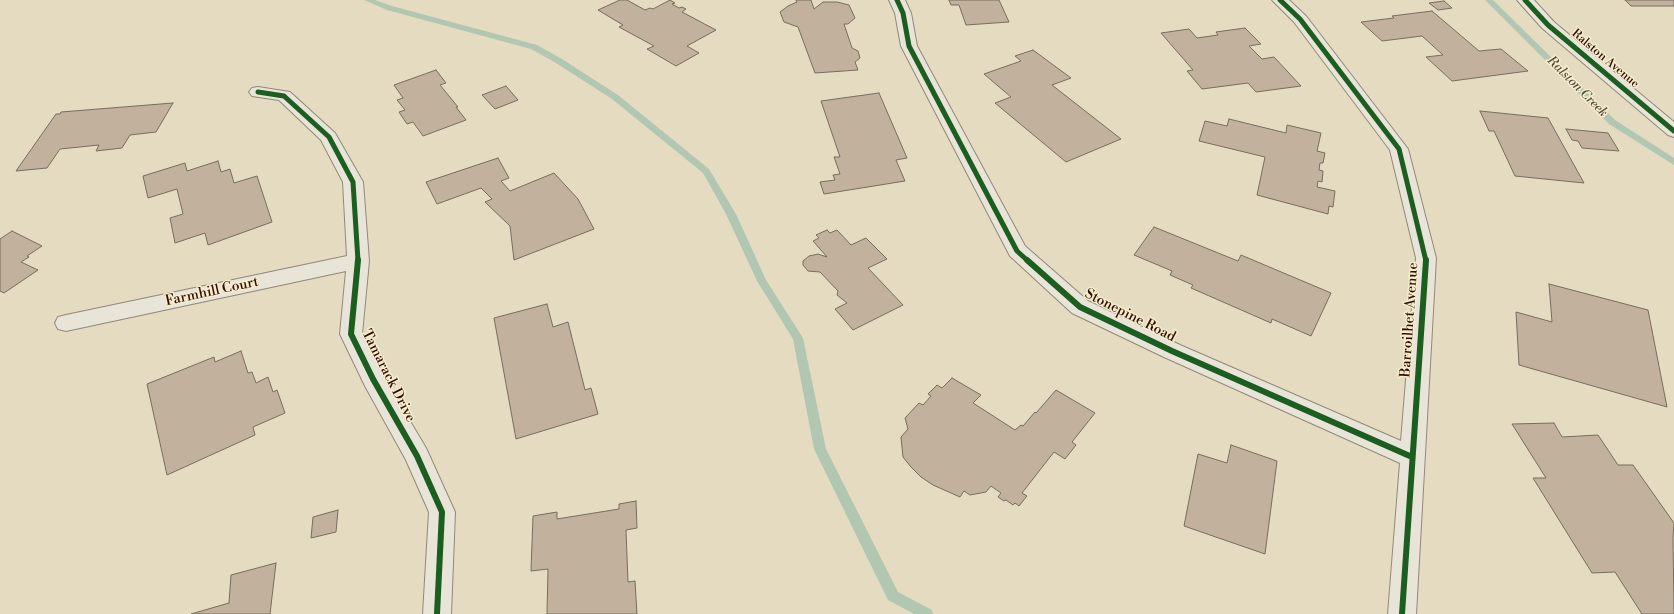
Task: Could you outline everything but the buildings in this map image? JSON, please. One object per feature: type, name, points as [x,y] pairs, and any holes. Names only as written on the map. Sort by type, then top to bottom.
[{"type":"street","name":"Stonepine Road","points":[[896,0],[903,13],[909,46],[1017,250],[1080,307],[1172,352],[1412,457]]},
{"type":"street","name":"Barroilhet Avenue","points":[[1280,0],[1300,18],[1399,149],[1426,258],[1402,614]]},
{"type":"street","name":"Ralston Avenue","points":[[1525,0],[1548,26],[1674,131]]},
{"type":"street","name":"Tamarack Drive","points":[[258,92],[284,96],[329,137],[353,182],[358,261],[351,334],[373,379],[417,456],[442,512],[437,614]]},
{"type":"street","name":"Farmhill Court","points":[[66,323],[358,261]]},
{"type":"waterway","points":[[368,0],[390,8],[534,47],[559,61],[615,97],[706,171],[731,214],[762,281],[798,338],[820,449],[893,596],[927,614]]},
{"type":"waterway","name":"Ralston Creek","points":[[1489,0],[1612,122],[1674,162]]},
{"type":"cycle path","points":[[897,0],[903,13],[909,46],[1017,251],[1080,307],[1172,351],[1412,457]]},
{"type":"cycle path","points":[[1280,0],[1300,19],[1399,149],[1426,258],[1402,614]]},
{"type":"cycle path","points":[[1525,0],[1548,25],[1674,131]]},
{"type":"cycle path","points":[[258,92],[284,96],[329,137],[353,182],[358,261],[351,334],[373,379],[417,456],[442,512],[437,614]]}]
